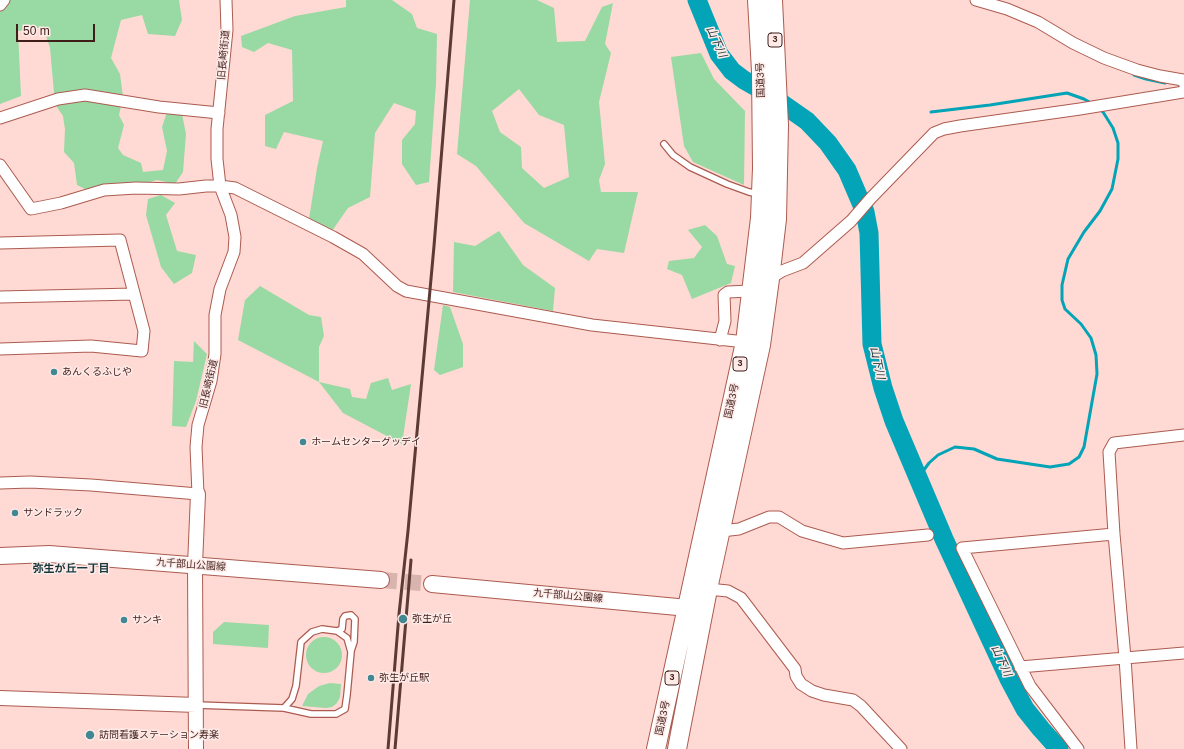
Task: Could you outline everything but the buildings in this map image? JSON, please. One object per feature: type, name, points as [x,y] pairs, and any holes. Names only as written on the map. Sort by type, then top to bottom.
[{"type":"highway","name":"国道3号","points":[[678,749],[696,608],[745,342],[760,218],[762,117],[757,0]]},
{"type":"highway","name":"国道3号","points":[[656,749],[696,608],[708,589],[761,345],[777,219],[779,125],[773,0]]},
{"type":"main road","name":"九千部山公園線","points":[[0,556],[49,554],[381,580]]},
{"type":"main road","name":"九千部山公園線","points":[[432,584],[696,608]]},
{"type":"street","points":[[0,5],[4,0]]},
{"type":"street","name":"旧長崎街道","points":[[196,749],[195,565],[198,494],[196,447],[198,425],[211,382],[216,354],[215,316],[220,289],[234,252],[235,237],[231,215],[220,186],[217,159],[217,129],[227,30],[226,0]]},
{"type":"street","points":[[976,0],[1007,9],[1038,22],[1072,43],[1104,58],[1145,72],[1184,80]]},
{"type":"street","points":[[720,340],[725,321],[724,295],[728,292],[750,291],[782,271],[803,263],[855,216],[934,133],[944,129],[960,126],[1080,109],[1184,92]]},
{"type":"street","points":[[0,118],[58,99],[85,95],[159,107],[219,113]]},
{"type":"street","points":[[0,165],[4,178],[31,209],[61,203],[104,190],[136,188],[180,189],[206,186],[235,188],[333,237],[363,254],[397,286],[406,291],[592,325],[745,342]]},
{"type":"street","points":[[0,243],[120,240],[144,331],[142,351],[91,346],[0,349]]},
{"type":"street","points":[[0,297],[134,294]]},
{"type":"street","points":[[1131,749],[1109,452],[1114,443],[1184,435]]},
{"type":"street","points":[[0,483],[30,482],[91,485],[198,494]]},
{"type":"street","points":[[721,532],[739,529],[768,517],[779,516],[802,530],[843,543],[928,535]]},
{"type":"street","points":[[1078,749],[1030,686],[962,548],[1114,534]]},
{"type":"street","points":[[708,589],[728,591],[742,598],[795,669],[796,676],[801,684],[812,691],[824,695],[834,698],[847,698],[853,700],[861,706],[902,749]]},
{"type":"street","points":[[1020,667],[1184,653]]},
{"type":"street","points":[[0,698],[196,705]]},
{"type":"lane","points":[[664,144],[673,155],[690,167],[727,184],[749,192],[761,194]]},
{"type":"lane","points":[[196,705],[284,708],[311,714],[336,714],[345,709],[351,652],[354,642],[355,619],[351,615],[345,616],[343,619],[342,629],[337,631]]},
{"type":"lane","points":[[284,708],[292,699],[296,686],[301,642],[312,632],[322,629],[337,631],[347,638],[351,652]]},
{"type":"green space","points":[[0,0],[179,0],[182,20],[175,36],[148,34],[142,15],[121,20],[111,58],[120,74],[123,97],[119,115],[124,125],[118,148],[123,155],[141,163],[143,172],[163,170],[167,151],[162,127],[167,112],[182,114],[186,134],[183,172],[175,184],[157,180],[140,185],[87,190],[77,185],[74,163],[64,152],[65,129],[63,116],[55,104],[50,48],[43,27],[18,31],[21,96],[0,104]]},
{"type":"green space","points":[[346,0],[392,0],[412,14],[417,28],[437,34],[436,83],[429,182],[416,185],[402,164],[402,140],[415,124],[416,111],[394,103],[375,133],[370,197],[348,208],[332,231],[309,219],[323,141],[284,132],[276,149],[265,146],[265,115],[293,101],[292,50],[268,43],[254,52],[242,47],[241,36],[295,16],[346,7]]},
{"type":"green space","points":[[470,0],[537,0],[554,8],[557,42],[585,41],[602,7],[613,3],[605,44],[611,53],[599,102],[605,164],[599,180],[601,192],[638,192],[624,253],[597,249],[589,261],[524,223],[476,166],[457,154]],"holes":[[[519,89],[539,115],[564,125],[569,177],[544,188],[522,168],[521,147],[500,132],[492,111]]]},
{"type":"green space","points":[[701,53],[714,79],[745,111],[744,185],[693,162],[684,146],[671,57]]},
{"type":"green space","points":[[161,195],[175,203],[166,215],[177,251],[196,255],[192,273],[174,284],[161,267],[146,215],[148,199]]},
{"type":"green space","points":[[705,225],[717,236],[727,264],[735,266],[731,283],[692,299],[682,275],[667,269],[669,261],[694,258],[702,247],[688,230]]},
{"type":"green space","points":[[499,231],[523,265],[555,288],[553,311],[453,292],[454,242],[475,246]]},
{"type":"green space","points":[[260,286],[309,315],[321,317],[324,336],[319,347],[319,382],[238,340],[245,300]]},
{"type":"green space","points":[[443,305],[450,307],[463,344],[463,367],[440,375],[434,370]]},
{"type":"green space","points":[[194,341],[207,354],[196,401],[186,427],[172,426],[174,361],[193,362]]},
{"type":"green space","points":[[388,378],[392,390],[411,384],[402,444],[343,413],[319,382],[350,389],[352,397],[366,399],[371,383]]},
{"type":"green space","points":[[224,622],[269,625],[268,648],[213,644],[213,632]]},
{"type":"green space","points":[[328,637],[337,642],[341,648],[341,662],[337,668],[328,673],[320,673],[311,668],[307,662],[306,651],[311,642],[317,638]]},
{"type":"green space","points":[[330,683],[341,684],[340,697],[337,703],[332,707],[326,708],[302,706],[308,694],[319,686]]},
{"type":"waterway","name":"山下川","points":[[697,0],[719,54],[732,71],[807,121],[828,143],[847,170],[865,212],[869,233],[872,344],[883,388],[894,421],[944,539],[1009,679],[1025,709],[1059,749]]},
{"type":"waterway","points":[[1134,75],[1165,83]]},
{"type":"waterway","points":[[931,112],[990,105],[1067,93],[1091,103]]},
{"type":"waterway","points":[[918,478],[929,463],[938,455],[955,447],[974,449],[997,459],[1050,467],[1069,464],[1079,457],[1084,447],[1097,374],[1096,355],[1091,338],[1081,324],[1065,309],[1062,300],[1062,285],[1068,259],[1084,232],[1100,211],[1112,189],[1118,159],[1118,143],[1113,128],[1103,112],[1099,109]]},
{"type":"tunnel","points":[[381,580],[432,584]]},
{"type":"railway","points":[[388,749],[399,614],[434,246],[454,0]]},
{"type":"railway","points":[[395,749],[411,560]]},
{"type":"place","name":"あんくるふじや","points":[[54,372]]},
{"type":"place","name":"ホームセンターグッデイ","points":[[303,442]]},
{"type":"place","name":"サンドラック","points":[[15,513]]},
{"type":"place","name":"弥生が丘","points":[[403,619]]},
{"type":"place","name":"サンキ","points":[[124,620]]},
{"type":"place","name":"弥生が丘駅","points":[[371,678]]},
{"type":"place","name":"訪問看護ステーション寿楽","points":[[90,735]]},
{"type":"district","name":"弥生が丘一丁目","points":[[71,569]]}]
